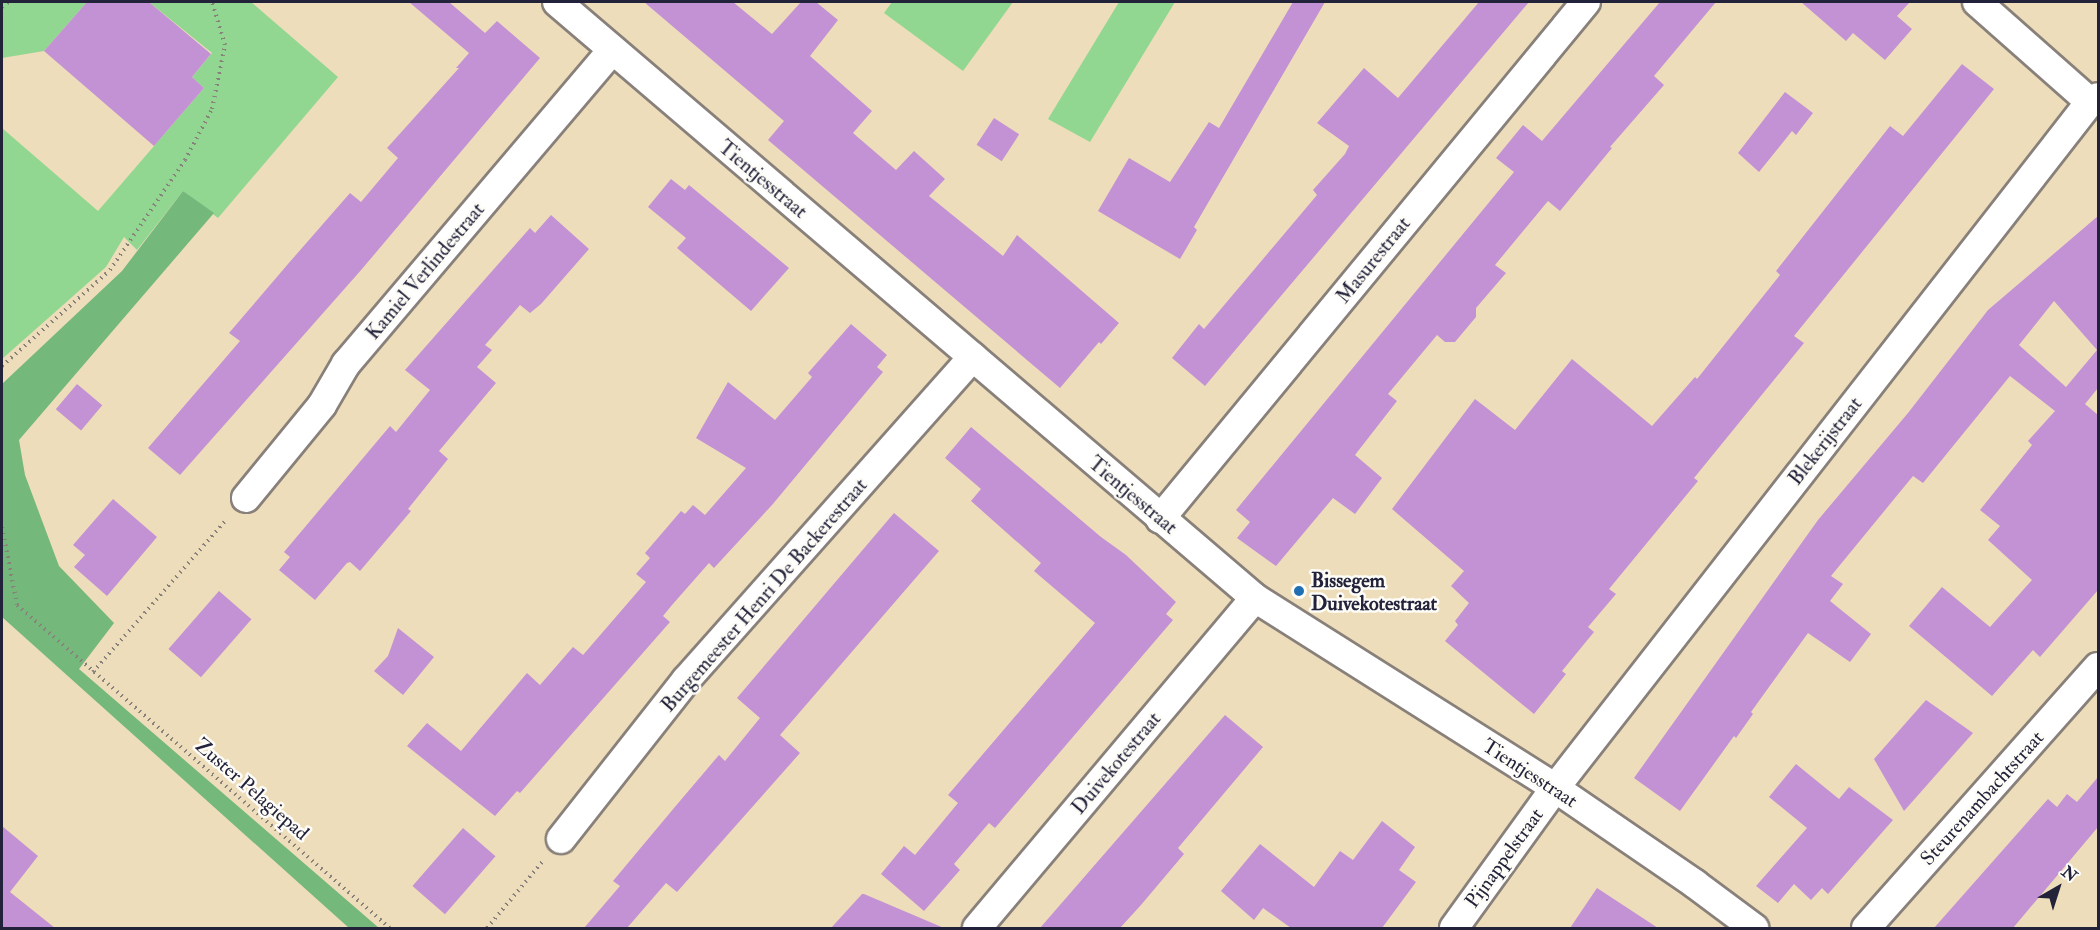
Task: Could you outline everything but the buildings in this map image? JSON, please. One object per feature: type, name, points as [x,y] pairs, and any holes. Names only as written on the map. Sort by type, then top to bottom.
[{"type":"street","name":"Tientjesstraat","points":[[557,2],[1255,598],[1555,788],[1695,884],[1754,928]]},
{"type":"street","name":"Masurestraat","points":[[1160,519],[1586,2]]},
{"type":"street","points":[[1977,2],[2094,99]]},
{"type":"street","name":"Kamiel Verlindestraat","points":[[246,498],[322,405],[346,364],[612,50]]},
{"type":"street","name":"Blekerijstraat","points":[[1555,788],[2094,99]]},
{"type":"street","name":"Burgemeester Henri De Backerestraat","points":[[561,839],[686,680],[973,357]]},
{"type":"street","name":"Duivekotestraat","points":[[977,928],[1255,598]]},
{"type":"street","name":"Steurenambachtstraat","points":[[1866,928],[2098,667]]},
{"type":"street","name":"Pijnappelstraat","points":[[1454,928],[1555,788]]},
{"type":"path","points":[[2,7],[9,2]]},
{"type":"path","points":[[2,366],[110,270],[185,160],[212,109],[225,45],[212,2]]},
{"type":"path","points":[[93,672],[246,498]]},
{"type":"path","name":"Zuster Pelagiepad","points":[[2,527],[17,605],[390,928]]},
{"type":"path","points":[[487,928],[561,839]]},
{"type":"green space","points":[[2,2],[87,2],[44,51],[2,58]]},
{"type":"green space","points":[[149,2],[251,2],[338,77],[218,218],[183,191],[137,250],[124,237],[106,267],[2,359],[2,128],[98,211],[204,88],[192,77],[212,53]]},
{"type":"green space","points":[[892,2],[1013,2],[963,71],[884,13]]},
{"type":"green space","points":[[1119,2],[1175,2],[1090,142],[1048,119]]},
{"type":"green space","points":[[183,191],[214,213],[19,440],[25,475],[59,566],[114,623],[79,669],[379,928],[349,928],[2,617],[2,384],[122,271]]},
{"type":"place","name":"Bissegem Duivekotestraat","points":[[1299,591]]}]
